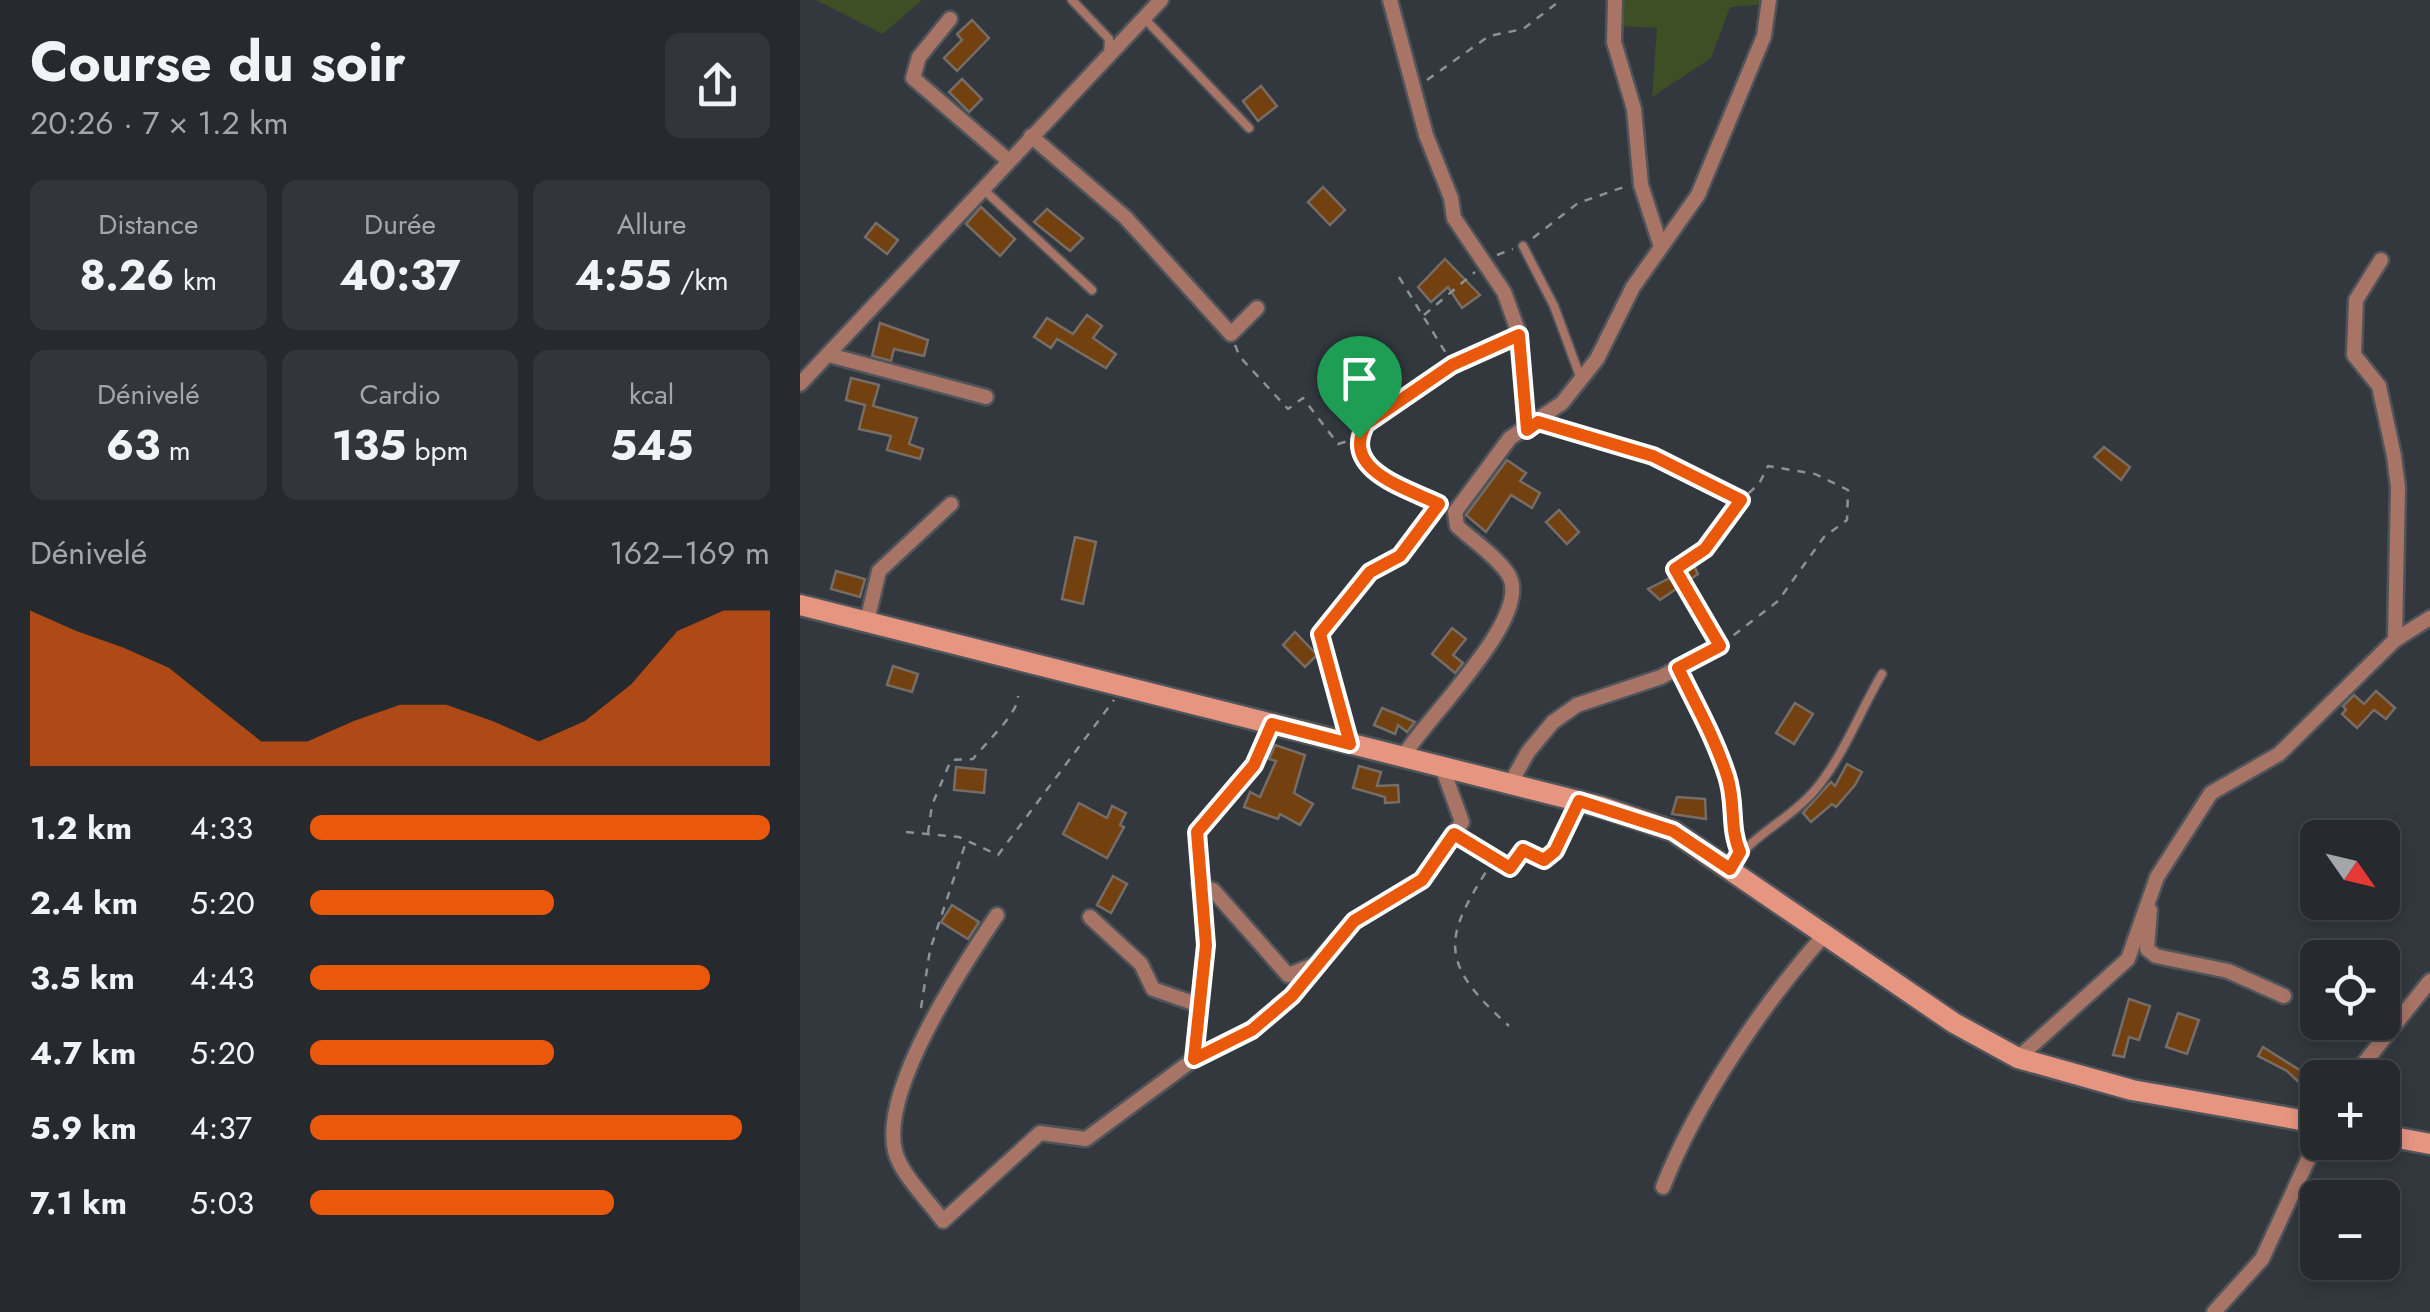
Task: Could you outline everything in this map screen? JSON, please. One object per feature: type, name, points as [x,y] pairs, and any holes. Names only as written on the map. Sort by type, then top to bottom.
[{"type":"main road","points":[[800,604],[1579,801],[1673,831],[1735,860],[1826,933],[1954,1023],[2018,1058],[2132,1090],[2300,1120]]},
{"type":"main road","points":[[2400,1138],[2430,1144]]},
{"type":"street","points":[[800,384],[1161,0]]},
{"type":"street","points":[[1390,0],[1413,90],[1454,218],[1504,292],[1519,335],[1532,426]]},
{"type":"street","points":[[1615,0],[1614,42],[1634,109],[1641,185],[1661,247]]},
{"type":"street","points":[[1403,757],[1455,695],[1497,634],[1512,588],[1510,575],[1456,526],[1456,512],[1510,438],[1562,403],[1581,379],[1661,247],[1698,196],[1764,36],[1769,0]]},
{"type":"street","points":[[950,19],[919,57],[913,78],[1009,161]]},
{"type":"street","points":[[1031,136],[1125,217],[1231,334],[1257,308]]},
{"type":"street","points":[[2381,260],[2356,300],[2354,355],[2379,386],[2396,472],[2395,640]]},
{"type":"street","points":[[829,355],[986,396]]},
{"type":"street","points":[[867,622],[879,571],[951,504]]},
{"type":"street","points":[[2018,1058],[2128,960],[2157,877],[2211,792],[2280,754],[2395,640],[2430,618]]},
{"type":"street","points":[[1510,784],[1528,752],[1553,722],[1577,705],[1678,668],[1705,653]]},
{"type":"street","points":[[997,915],[932,1013],[892,1126],[896,1156],[943,1221],[1040,1134],[1086,1139],[1194,1059],[1206,945],[1197,832],[1254,765],[1272,724]]},
{"type":"street","points":[[1199,884],[1213,890],[1288,974],[1316,964],[1354,921],[1422,880],[1462,822],[1442,766]]},
{"type":"street","points":[[2149,899],[2147,949],[2156,956],[2228,971],[2284,996]]},
{"type":"street","points":[[1090,917],[1141,964],[1153,989],[1199,1006]]},
{"type":"street","points":[[1663,1187],[1690,1126],[1780,990],[1826,933]]},
{"type":"street","points":[[2366,1060],[2430,981]]},
{"type":"street","points":[[2214,1312],[2262,1259],[2308,1160]]},
{"type":"lane","points":[[1072,0],[1109,38],[1108,56]]},
{"type":"lane","points":[[1143,17],[1249,128]]},
{"type":"lane","points":[[983,189],[1092,290]]},
{"type":"lane","points":[[1523,246],[1554,306],[1581,379]]},
{"type":"lane","points":[[1735,860],[1816,789],[1882,674]]},
{"type":"path","points":[[1413,90],[1490,36],[1523,29],[1561,0]]},
{"type":"path","points":[[1399,277],[1452,365]]},
{"type":"path","points":[[1231,334],[1240,357],[1288,410],[1302,398],[1338,444],[1359,438]]},
{"type":"path","points":[[1456,512],[1372,472],[1359,454],[1359,438],[1366,424],[1452,365],[1519,335]]},
{"type":"path","points":[[1532,426],[1653,456],[1741,500]]},
{"type":"path","points":[[1705,653],[1720,646],[1778,601],[1824,537],[1847,520],[1848,490],[1795,470],[1768,466],[1759,484],[1741,500],[1705,549],[1675,569],[1720,646]]},
{"type":"path","points":[[1350,744],[1320,634],[1370,572],[1400,556],[1439,504]]},
{"type":"path","points":[[1678,668],[1728,778],[1735,810],[1735,860]]},
{"type":"path","points":[[906,832],[966,840],[998,855],[1072,761],[1122,686]]},
{"type":"path","points":[[928,834],[932,805],[951,760],[973,759],[1001,723],[1008,720],[1018,704],[1018,696]]},
{"type":"path","points":[[1454,834],[1510,868],[1523,850],[1544,860],[1555,851],[1579,801]]},
{"type":"path","points":[[919,1020],[930,950],[966,840]]},
{"type":"path","points":[[1495,858],[1461,910],[1452,945],[1472,994],[1508,1026]]},
{"type":"path","points":[[1194,1059],[1252,1030],[1292,996],[1316,964]]},
{"type":"green space","points":[[816,0],[922,0],[883,34]]},
{"type":"green space","points":[[1621,0],[1769,0],[1769,4],[1730,7],[1711,58],[1652,97],[1657,28],[1619,26]]},
{"type":"building","points":[[972,20],[989,38],[957,71],[944,58],[962,40],[957,34]]},
{"type":"building","points":[[962,79],[982,99],[969,112],[949,92]]},
{"type":"building","points":[[1261,86],[1277,106],[1258,121],[1243,101]]},
{"type":"building","points":[[1323,187],[1345,210],[1330,225],[1308,202]]},
{"type":"building","points":[[981,207],[1015,239],[1000,256],[966,224]]},
{"type":"building","points":[[1047,209],[1083,238],[1070,251],[1034,222]]},
{"type":"building","points":[[876,223],[898,240],[887,254],[865,237]]},
{"type":"building","points":[[1445,259],[1480,295],[1462,308],[1448,287],[1431,302],[1418,287]]},
{"type":"building","points":[[1087,315],[1102,326],[1093,338],[1116,354],[1106,368],[1057,339],[1051,348],[1034,337],[1047,318],[1073,334]]},
{"type":"building","points":[[880,323],[928,340],[924,356],[894,349],[891,361],[872,356]]},
{"type":"building","points":[[851,378],[879,385],[873,406],[917,418],[909,444],[923,449],[920,459],[887,450],[891,436],[859,429],[865,405],[846,400]]},
{"type":"building","points":[[2104,447],[2130,467],[2121,480],[2094,457]]},
{"type":"building","points":[[1507,460],[1526,473],[1520,481],[1540,493],[1532,508],[1511,495],[1486,532],[1466,515]]},
{"type":"building","points":[[1559,510],[1579,532],[1567,544],[1546,522]]},
{"type":"building","points":[[1075,537],[1096,542],[1083,604],[1062,599]]},
{"type":"building","points":[[1694,566],[1698,574],[1660,600],[1648,589]]},
{"type":"building","points":[[836,571],[865,579],[860,597],[831,589]]},
{"type":"building","points":[[1452,628],[1466,639],[1453,655],[1463,663],[1455,673],[1432,654]]},
{"type":"building","points":[[1295,632],[1317,655],[1305,667],[1283,645]]},
{"type":"building","points":[[893,666],[918,674],[912,692],[887,685]]},
{"type":"building","points":[[2376,691],[2395,708],[2386,719],[2374,710],[2357,728],[2342,714],[2346,710],[2343,706],[2354,695],[2364,704]]},
{"type":"building","points":[[1795,703],[1813,714],[1794,744],[1776,733]]},
{"type":"building","points":[[1382,708],[1415,722],[1407,732],[1398,725],[1395,734],[1374,725]]},
{"type":"building","points":[[1275,745],[1305,755],[1294,793],[1313,804],[1300,825],[1280,814],[1278,819],[1244,807],[1250,792],[1260,797],[1276,761],[1269,759]]},
{"type":"building","points":[[1847,764],[1862,772],[1855,785],[1836,807],[1832,804],[1811,822],[1803,813],[1831,782],[1835,786]]},
{"type":"building","points":[[1359,766],[1381,772],[1377,786],[1398,785],[1399,802],[1385,803],[1385,797],[1353,788]]},
{"type":"building","points":[[956,767],[986,770],[984,793],[954,790]]},
{"type":"building","points":[[1677,797],[1705,799],[1706,819],[1672,814]]},
{"type":"building","points":[[1079,803],[1107,818],[1112,806],[1126,813],[1120,825],[1124,827],[1107,858],[1063,834]]},
{"type":"building","points":[[1113,876],[1127,884],[1111,913],[1097,905]]},
{"type":"building","points":[[952,905],[979,922],[968,939],[941,922]]},
{"type":"building","points":[[2129,999],[2150,1006],[2139,1040],[2129,1037],[2124,1057],[2113,1055]]},
{"type":"building","points":[[2178,1013],[2199,1020],[2187,1054],[2166,1047]]},
{"type":"building","points":[[2263,1047],[2300,1070],[2300,1083],[2287,1071],[2258,1056]]},
{"type":"route","points":[[1519,335],[1526,382],[1527,430],[1538,422],[1653,456],[1741,500],[1705,549],[1675,569],[1720,646],[1678,668],[1728,778],[1735,810],[1732,836],[1740,852],[1730,869],[1673,831],[1579,801],[1555,851],[1544,860],[1523,850],[1510,868],[1454,834],[1422,880],[1354,921],[1292,996],[1252,1030],[1194,1059],[1206,945],[1197,832],[1254,765],[1272,724],[1350,744],[1320,634],[1370,572],[1400,556],[1439,504],[1372,472],[1359,454],[1359,438],[1366,424],[1452,365],[1519,335]]}]
